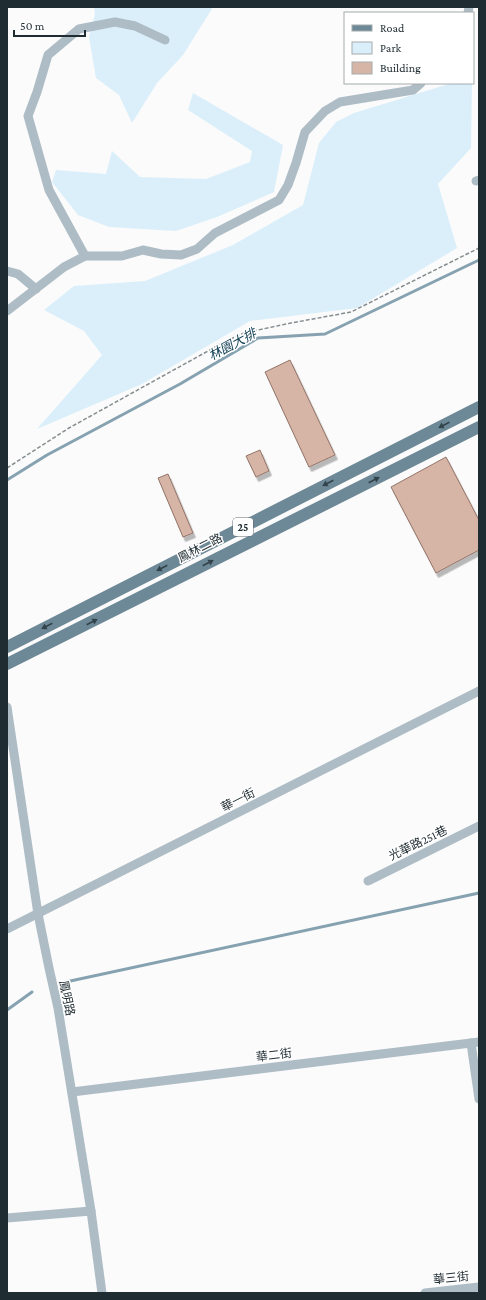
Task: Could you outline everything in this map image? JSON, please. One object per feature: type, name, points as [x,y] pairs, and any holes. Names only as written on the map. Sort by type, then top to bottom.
[{"type":"main road","name":"鳳林二路","points":[[7,646],[479,407]]},
{"type":"main road","name":"鳳林二路","points":[[7,664],[479,427]]},
{"type":"street","points":[[85,256],[49,190],[28,116],[48,55],[79,29],[116,22],[135,26],[165,40]]},
{"type":"street","points":[[7,311],[64,267],[85,256],[122,256],[143,250],[160,254],[181,255],[198,249],[215,233],[279,200],[288,185],[305,132],[325,111],[340,102],[413,90],[420,84]]},
{"type":"street","points":[[7,271],[18,274],[36,288]]},
{"type":"street","name":"華一街","points":[[7,929],[479,691]]},
{"type":"street","name":"鳳明路","points":[[7,707],[38,914],[48,968],[58,1008],[72,1092],[91,1211],[102,1293]]},
{"type":"street","name":"光華路251巷","points":[[368,881],[479,826]]},
{"type":"street","points":[[475,1043],[479,1099]]},
{"type":"street","name":"華二街","points":[[72,1092],[475,1043]]},
{"type":"street","points":[[7,1218],[91,1211]]},
{"type":"street","name":"華三街","points":[[425,1293],[479,1287]]},
{"type":"path","points":[[7,468],[69,428],[226,341],[244,334],[291,323],[351,312],[479,248]]},
{"type":"green space","points":[[94,7],[213,7],[183,55],[157,83],[132,123],[119,95],[96,78],[89,37],[95,14]]},
{"type":"green space","points":[[449,84],[472,84],[471,148],[438,184],[457,248],[357,308],[250,321],[142,384],[37,429],[102,355],[84,331],[44,310],[74,286],[145,281],[233,245],[303,205],[319,143],[336,122],[354,113]]},
{"type":"green space","points":[[193,93],[283,145],[274,192],[217,217],[176,231],[109,227],[78,215],[52,182],[56,170],[106,174],[112,151],[140,177],[206,179],[250,162],[252,151],[188,110]]},
{"type":"building","points":[[290,360],[335,455],[309,467],[265,372]]},
{"type":"building","points":[[260,450],[269,471],[256,477],[246,456]]},
{"type":"building","points":[[446,457],[479,520],[479,550],[436,573],[391,487]]},
{"type":"building","points":[[168,474],[193,533],[183,537],[158,478]]},
{"type":"waterway","name":"林園大排","points":[[7,480],[47,455],[180,384],[258,338],[325,334],[479,260]]},
{"type":"waterway","points":[[61,983],[479,893]]},
{"type":"waterway","points":[[7,1010],[32,992]]}]
